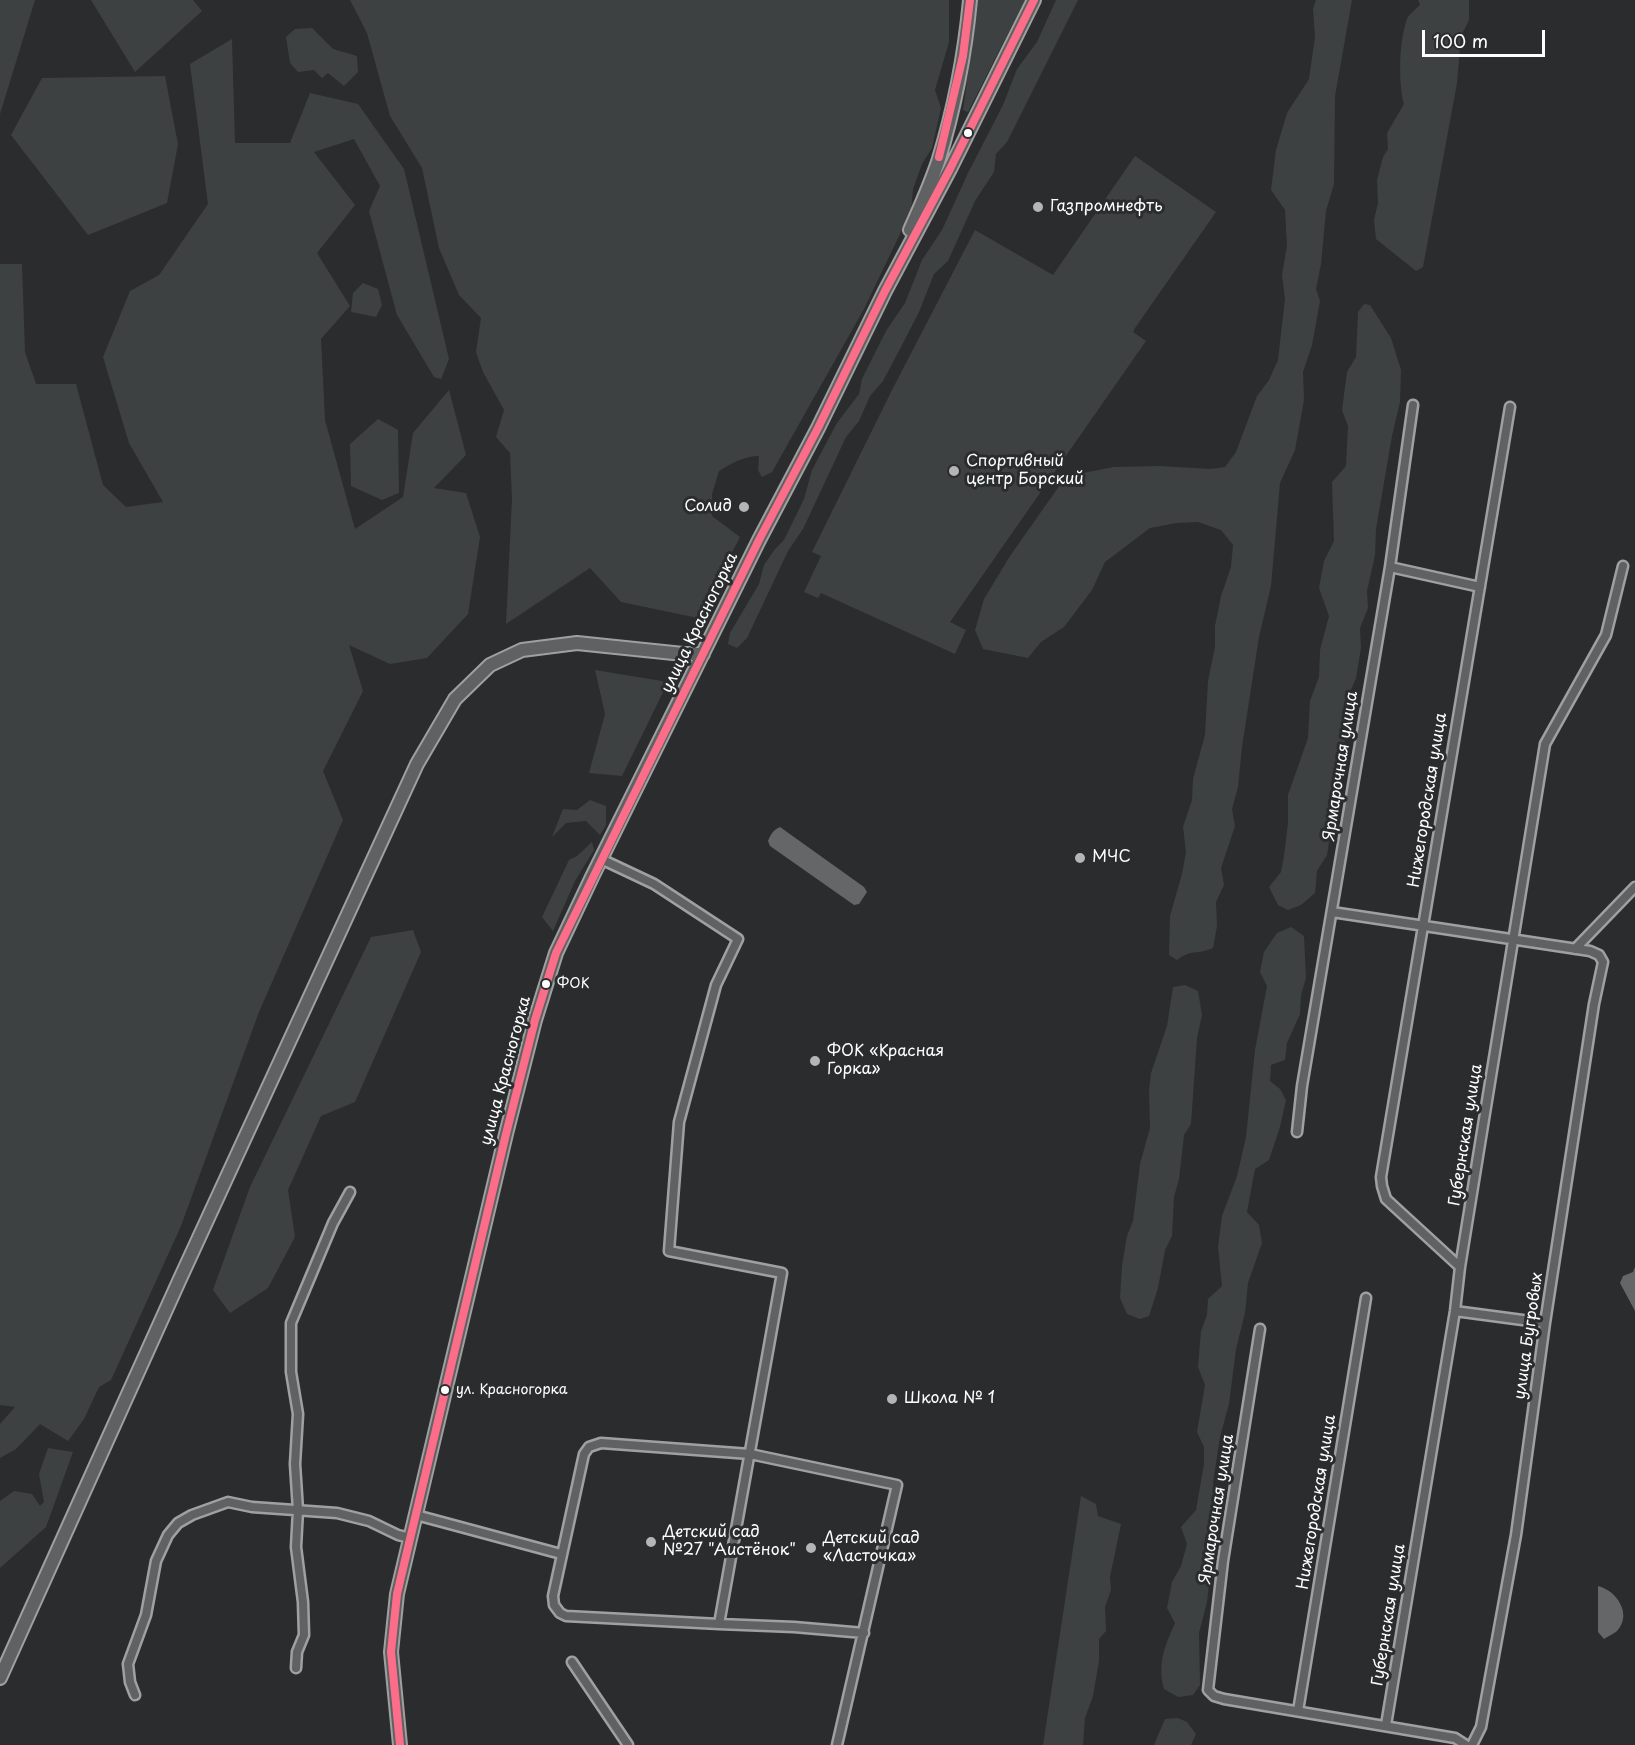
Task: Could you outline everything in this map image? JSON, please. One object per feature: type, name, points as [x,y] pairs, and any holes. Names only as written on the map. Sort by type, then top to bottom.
[{"type":"main road","points":[[885,291],[937,163],[963,56],[970,0]]},
{"type":"main road","points":[[885,291],[945,178],[1034,0]]},
{"type":"main road","name":"улица Красногорка","points":[[399,1745],[391,1652],[397,1594],[506,1134],[556,953],[885,291]]},
{"type":"main road","points":[[0,1678],[174,1292],[417,764],[455,699],[490,664],[522,650],[577,643],[703,654]]},
{"type":"street","name":"Ярмарочная улица","points":[[1297,1132],[1302,1086],[1390,567],[1413,405]]},
{"type":"street","name":"Нижегородская улица","points":[[1460,1267],[1386,1199],[1381,1177],[1510,406]]},
{"type":"street","name":"Губернская улица","points":[[1386,1725],[1455,1311],[1460,1267],[1545,744],[1606,635],[1623,566]]},
{"type":"street","points":[[1390,567],[1479,587]]},
{"type":"street","points":[[601,859],[662,888],[738,939],[716,985],[679,1122],[669,1251],[782,1273],[719,1624]]},
{"type":"street","points":[[1575,949],[1635,888]]},
{"type":"street","name":"улица Бугровых","points":[[1332,912],[1590,951],[1599,955],[1603,962],[1594,1004],[1545,1323],[1516,1535],[1481,1727],[1472,1745]]},
{"type":"street","points":[[296,1668],[297,1652],[304,1635],[303,1602],[296,1547],[298,1414],[291,1372],[291,1323],[333,1222],[350,1192]]},
{"type":"street","name":"Нижегородская улица","points":[[1298,1711],[1366,1298]]},
{"type":"street","points":[[1455,1311],[1545,1323]]},
{"type":"street","name":"Ярмарочная улица","points":[[1260,1329],[1223,1561],[1207,1684],[1210,1694],[1224,1699],[1298,1711]]},
{"type":"street","points":[[837,1745],[864,1633],[897,1485],[750,1454],[595,1443],[584,1454],[553,1596],[554,1605],[560,1613],[566,1616],[794,1627],[864,1633]]},
{"type":"street","points":[[135,1695],[130,1682],[128,1664],[146,1615],[156,1561],[168,1535],[178,1523],[192,1515],[228,1502],[252,1507],[352,1516],[410,1538]]},
{"type":"street","points":[[416,1515],[561,1554]]},
{"type":"street","points":[[572,1662],[628,1745]]},
{"type":"street","points":[[1298,1711],[1455,1738],[1466,1745]]},
{"type":"shaded area","points":[[0,0],[35,0],[0,114]]},
{"type":"shaded area","points":[[91,0],[193,0],[202,11],[135,72]]},
{"type":"shaded area","points":[[350,0],[949,0],[949,42],[935,90],[941,108],[932,148],[922,164],[913,189],[911,211],[864,309],[772,472],[762,477],[758,470],[759,456],[743,459],[719,471],[712,494],[712,516],[740,537],[698,618],[621,602],[590,568],[506,624],[512,499],[510,453],[496,437],[504,410],[483,372],[476,352],[481,318],[459,295],[439,248],[422,168],[390,116],[367,33]]},
{"type":"shaded area","points":[[978,0],[1025,0],[968,112],[963,110]]},
{"type":"shaded area","points":[[1056,0],[1078,0],[1007,142],[996,154],[994,172],[975,201],[948,261],[934,274],[919,312],[883,381],[870,396],[859,421],[846,437],[803,529],[788,551],[747,638],[737,648],[728,644],[730,633],[759,584],[764,565],[784,540],[804,499],[812,470],[837,423],[859,394],[862,379],[886,331],[905,303],[922,260],[942,230],[1003,105],[1017,69],[1037,42]]},
{"type":"shaded area","points":[[1316,0],[1352,0],[1335,96],[1334,184],[1326,211],[1316,289],[1320,301],[1312,345],[1303,372],[1304,400],[1295,450],[1280,483],[1271,586],[1259,637],[1238,787],[1232,809],[1235,826],[1221,868],[1224,885],[1216,902],[1217,926],[1213,948],[1186,954],[1177,960],[1169,955],[1170,916],[1186,852],[1183,827],[1192,800],[1193,779],[1205,735],[1208,681],[1215,647],[1215,626],[1221,596],[1231,567],[1233,545],[1221,530],[1198,522],[1150,528],[1105,562],[1092,590],[1064,627],[1041,642],[1028,658],[983,649],[975,630],[984,599],[1010,556],[1062,482],[1083,473],[1114,467],[1159,466],[1211,469],[1225,467],[1236,452],[1257,396],[1269,380],[1278,360],[1285,299],[1282,275],[1287,246],[1285,210],[1271,190],[1276,150],[1287,113],[1309,79],[1315,37],[1313,9]]},
{"type":"shaded area","points":[[1418,0],[1469,0],[1469,20],[1461,36],[1457,83],[1423,267],[1416,271],[1376,239],[1374,220],[1378,203],[1377,180],[1383,157],[1388,149],[1387,133],[1404,104],[1400,62],[1404,28],[1408,17],[1420,5]]},
{"type":"shaded area","points":[[312,28],[333,49],[357,56],[358,72],[344,86],[328,73],[322,78],[314,70],[298,72],[290,63],[286,37],[295,29]]},
{"type":"shaded area","points":[[232,39],[235,143],[290,143],[310,93],[358,104],[404,169],[449,359],[441,379],[434,377],[397,315],[369,211],[380,186],[354,139],[314,152],[355,205],[317,253],[350,306],[321,339],[325,420],[355,529],[403,497],[413,433],[449,390],[466,455],[434,488],[466,493],[480,537],[468,614],[427,658],[390,664],[349,645],[363,691],[323,771],[343,820],[259,1012],[181,1226],[111,1380],[99,1387],[84,1419],[68,1441],[40,1424],[16,1449],[0,1458],[0,1424],[15,1407],[0,1405],[0,264],[22,264],[25,352],[36,384],[76,384],[103,485],[126,507],[163,502],[129,443],[103,357],[130,291],[159,275],[208,204],[190,64]]},
{"type":"shaded area","points":[[165,76],[178,144],[167,203],[88,235],[11,135],[42,78]]},
{"type":"shaded area","name":"Спортивный центр Борский","points":[[1135,156],[1216,212],[1135,328],[1133,332],[1146,341],[950,622],[966,630],[955,654],[821,593],[818,598],[804,592],[821,556],[812,552],[975,230],[1053,275]]},
{"type":"shaded area","points":[[363,283],[378,289],[382,305],[376,317],[351,312],[353,293]]},
{"type":"shaded area","points":[[1364,304],[1370,305],[1391,338],[1401,370],[1400,402],[1376,529],[1375,555],[1367,591],[1368,608],[1360,628],[1361,648],[1356,678],[1348,697],[1345,741],[1336,757],[1335,804],[1327,855],[1317,871],[1315,893],[1301,905],[1288,910],[1278,905],[1269,887],[1281,872],[1288,823],[1288,795],[1308,738],[1310,701],[1319,677],[1320,650],[1329,616],[1319,588],[1324,561],[1334,541],[1332,482],[1346,466],[1348,426],[1342,410],[1347,372],[1356,357],[1358,312]]},
{"type":"shaded area","points":[[378,419],[398,430],[399,493],[382,500],[351,486],[350,444]]},
{"type":"shaded area","points":[[595,670],[668,682],[622,776],[589,773],[605,714]]},
{"type":"shaded area","points":[[590,800],[606,806],[606,825],[600,835],[586,821],[566,823],[552,837],[563,809],[577,810]]},
{"type":"shaded area","points":[[780,827],[864,887],[867,892],[859,904],[854,905],[770,846],[768,841],[770,836]]},
{"type":"shaded area","points":[[592,842],[594,850],[575,881],[553,931],[542,917],[569,860]]},
{"type":"shaded area","points":[[1291,927],[1304,936],[1306,978],[1301,995],[1300,1014],[1287,1043],[1285,1060],[1271,1065],[1270,1081],[1280,1089],[1286,1100],[1269,1160],[1255,1169],[1247,1212],[1259,1225],[1262,1243],[1248,1283],[1245,1313],[1236,1349],[1229,1404],[1220,1437],[1213,1483],[1215,1514],[1209,1547],[1211,1566],[1207,1602],[1199,1633],[1200,1685],[1193,1695],[1178,1697],[1164,1689],[1161,1671],[1165,1647],[1175,1623],[1167,1608],[1172,1582],[1181,1566],[1187,1544],[1181,1527],[1196,1510],[1204,1464],[1204,1447],[1197,1432],[1205,1385],[1198,1367],[1201,1331],[1207,1315],[1208,1299],[1222,1286],[1218,1247],[1222,1216],[1237,1176],[1246,1137],[1255,1050],[1267,986],[1260,972],[1264,952],[1277,933]]},
{"type":"shaded area","points":[[413,930],[421,952],[355,1102],[321,1116],[288,1190],[295,1237],[268,1288],[230,1313],[213,1290],[250,1187],[371,937]]},
{"type":"shaded area","points":[[1185,985],[1198,991],[1202,1015],[1197,1038],[1191,1124],[1184,1135],[1179,1179],[1174,1197],[1172,1236],[1165,1250],[1158,1288],[1149,1316],[1140,1319],[1127,1314],[1120,1298],[1122,1266],[1127,1236],[1133,1221],[1140,1164],[1150,1128],[1151,1073],[1167,1026],[1173,987]]},
{"type":"shaded area","points":[[1635,1267],[1635,1311],[1620,1283],[1623,1276],[1633,1272]]},
{"type":"shaded area","points":[[48,1448],[73,1452],[46,1527],[0,1568],[0,1501],[14,1491],[32,1494],[40,1506],[44,1502],[39,1474]]},
{"type":"shaded area","points":[[1081,1496],[1096,1504],[1098,1516],[1121,1524],[1110,1577],[1111,1590],[1105,1607],[1106,1631],[1099,1639],[1099,1661],[1093,1696],[1085,1718],[1083,1745],[1043,1745]]},
{"type":"shaded area","points":[[1598,1586],[1611,1592],[1623,1610],[1622,1624],[1616,1632],[1604,1639],[1598,1632]]},
{"type":"shaded area","points":[[1178,1718],[1187,1722],[1196,1734],[1191,1745],[1154,1745],[1165,1719]]},
{"type":"transit line","points":[[939,157],[963,56],[970,0]]},
{"type":"transit line","points":[[400,1745],[391,1652],[397,1594],[506,1134],[535,1020],[556,953],[759,540],[818,428],[885,291],[950,169],[1034,0]]},
{"type":"place","name":"Газпромнефть","points":[[1038,207]]},
{"type":"place","name":"Спортивный центр Борский","points":[[954,471]]},
{"type":"place","name":"Солид","points":[[744,507]]},
{"type":"place","name":"МЧС","points":[[1080,858]]},
{"type":"place","name":"ФОК","points":[[546,984]]},
{"type":"place","name":"ФОК «Красная Горка»","points":[[815,1061]]},
{"type":"place","name":"ул. Красногорка","points":[[445,1390]]},
{"type":"place","name":"Школа № 1","points":[[892,1399]]},
{"type":"place","name":"Детский сад №27 \"Аистёнок\"","points":[[651,1542]]},
{"type":"place","name":"Детский сад «Ласточка»","points":[[811,1548]]}]
